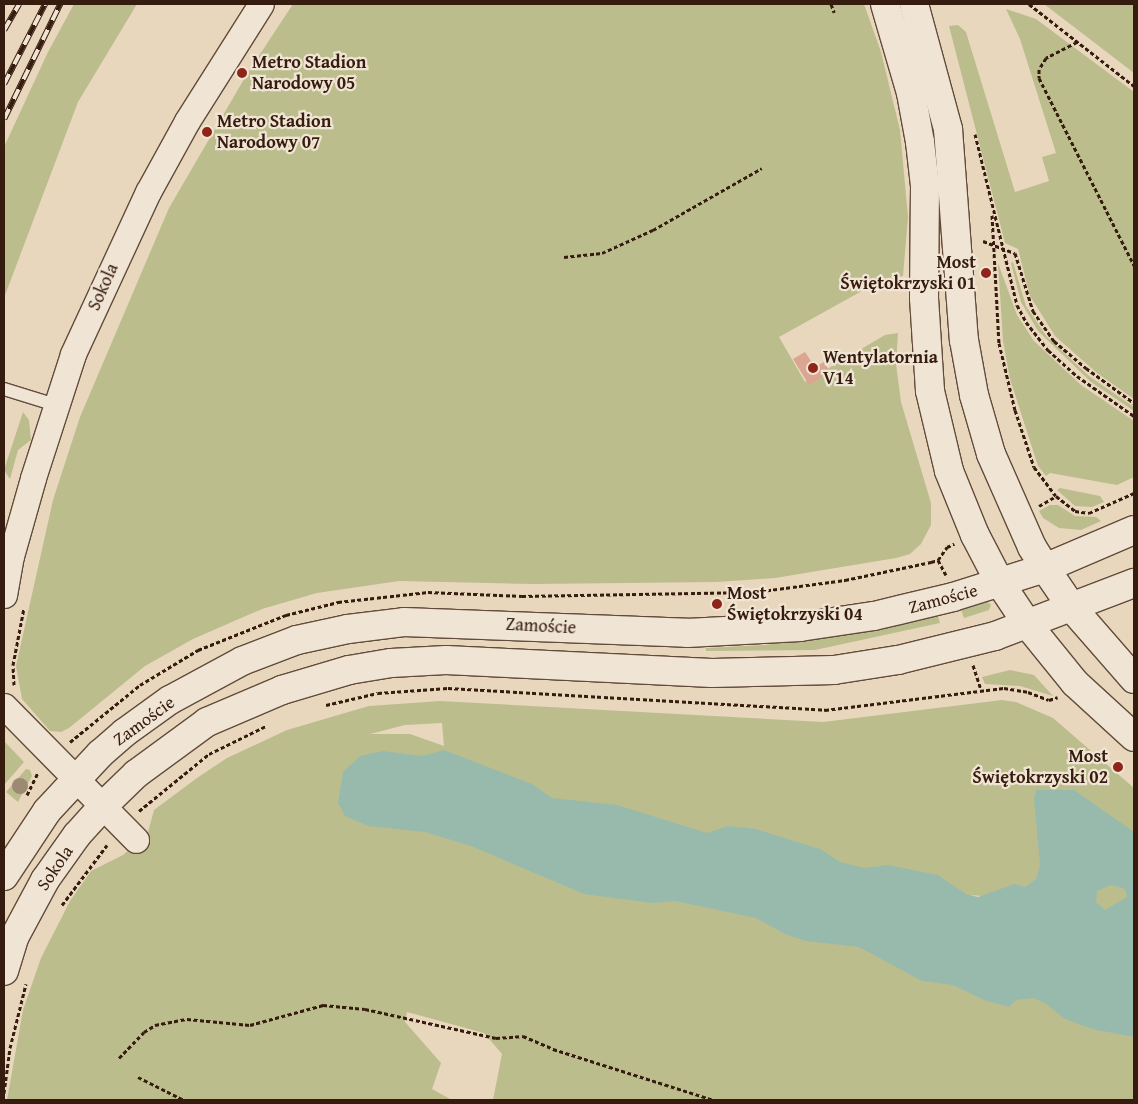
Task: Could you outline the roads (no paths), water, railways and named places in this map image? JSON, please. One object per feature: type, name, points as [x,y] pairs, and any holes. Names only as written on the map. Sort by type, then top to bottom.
[{"type":"street","name":"Sokola","points":[[15,596],[10,556],[73,354],[148,192],[187,121],[261,4]]},
{"type":"street","points":[[885,4],[911,93],[920,142],[926,229],[925,330],[937,430],[970,524],[1000,583],[1028,625],[1084,693],[1134,737]]},
{"type":"street","points":[[914,4],[948,129],[959,292],[974,395],[1007,494],[1044,568],[1073,609],[1134,679]]},
{"type":"street","name":"Zamoście","points":[[75,780],[110,745],[170,700],[242,661],[297,640],[348,629],[404,622],[459,622],[725,633],[874,616],[1000,583],[1044,568],[1134,530]]},
{"type":"street","name":"Zamoście","points":[[103,806],[136,774],[207,722],[282,690],[349,670],[391,663],[446,660],[712,673],[792,674],[898,660],[1028,625],[1073,609],[1134,583]]},
{"type":"street","points":[[9,698],[75,780],[130,834]]},
{"type":"street","points":[[4,876],[47,811],[75,780]]},
{"type":"street","name":"Sokola","points":[[16,975],[15,936],[45,880],[77,835],[103,806]]},
{"type":"lane","points":[[4,388],[56,405]]},
{"type":"railway","points":[[4,30],[19,4]]},
{"type":"railway","points":[[4,84],[45,4]]},
{"type":"railway","points":[[4,119],[60,4]]},
{"type":"place","name":"Metro Stadion Narodowy 05","points":[[242,73]]},
{"type":"place","name":"Metro Stadion Narodowy 07","points":[[207,132]]},
{"type":"place","name":"Most Świętokrzyski 01","points":[[986,273]]},
{"type":"place","name":"Wentylatornia V14","points":[[813,368]]},
{"type":"place","name":"Most Świętokrzyski 04","points":[[717,604]]},
{"type":"place","name":"Most Świętokrzyski 02","points":[[1118,767]]}]
